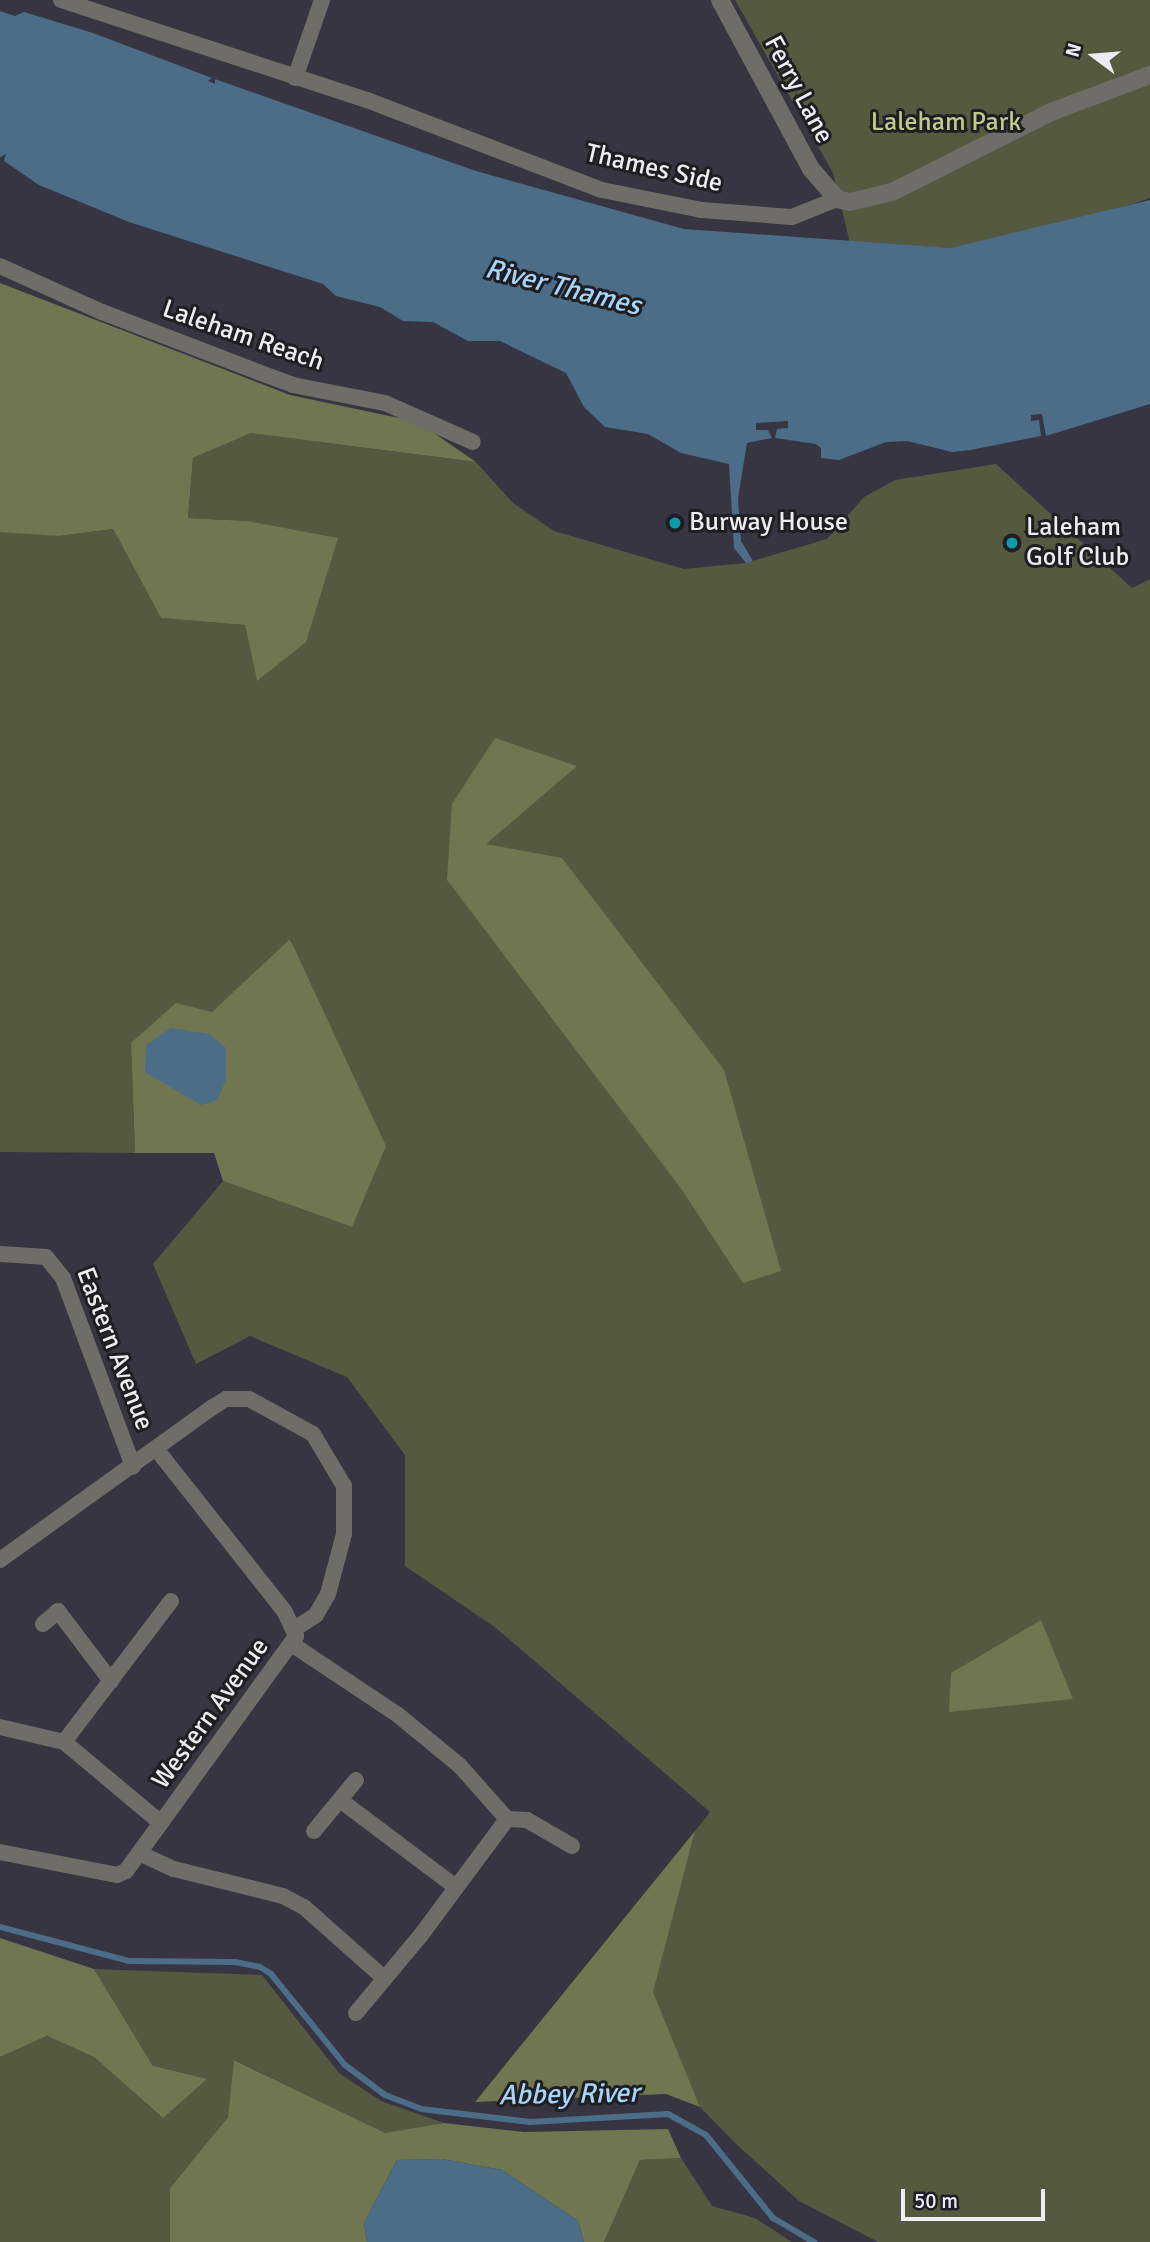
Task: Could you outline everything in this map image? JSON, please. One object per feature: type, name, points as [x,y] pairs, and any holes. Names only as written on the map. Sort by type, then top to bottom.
[{"type":"street","name":"Thames Side","points":[[61,0],[367,100],[602,190],[701,211],[793,217],[837,199],[850,202],[892,192],[1051,112],[1150,75]]},
{"type":"street","points":[[295,78],[322,0]]},
{"type":"street","name":"Ferry Lane","points":[[720,0],[811,169],[837,199]]},
{"type":"street","name":"Laleham Reach","points":[[0,265],[102,312],[293,385],[385,402],[473,442]]},
{"type":"street","name":"Eastern Avenue","points":[[0,1254],[46,1258],[63,1278],[133,1466]]},
{"type":"street","points":[[0,1560],[158,1450],[212,1407],[237,1398],[287,1416],[313,1434],[327,1451],[344,1486],[344,1534],[328,1594],[316,1615],[296,1628]]},
{"type":"street","name":"Western Avenue","points":[[0,1852],[117,1875],[139,1853],[292,1645],[296,1628],[158,1450]]},
{"type":"street","points":[[64,1742],[171,1601]]},
{"type":"street","points":[[43,1624],[58,1611],[111,1681]]},
{"type":"street","points":[[292,1645],[398,1715],[460,1766],[507,1819],[527,1820],[572,1846]]},
{"type":"street","points":[[0,1727],[64,1742],[161,1824]]},
{"type":"street","points":[[314,1831],[356,1780]]},
{"type":"street","points":[[340,1800],[456,1887]]},
{"type":"street","points":[[356,2013],[507,1819]]},
{"type":"street","points":[[139,1853],[174,1869],[283,1896],[304,1907],[385,1979]]},
{"type":"green space","name":"Laleham Park","points":[[735,0],[1150,0],[1150,198],[1105,213],[950,248],[850,243],[833,173]]},
{"type":"green space","points":[[0,283],[290,395],[418,422],[476,462],[251,433],[193,458],[188,518],[248,521],[338,538],[306,642],[257,681],[245,625],[161,618],[113,529],[59,536],[0,532]]},
{"type":"green space","points":[[251,433],[476,462],[513,503],[554,531],[684,569],[746,563],[827,539],[864,497],[895,480],[996,464],[1132,588],[1150,579],[1150,2242],[878,2242],[799,2201],[734,2142],[700,2107],[652,1992],[695,1831],[710,1812],[496,1628],[405,1566],[405,1455],[347,1377],[250,1336],[196,1364],[153,1264],[223,1181],[352,1227],[291,939],[212,1012],[131,1043],[135,1153],[0,1152],[0,528],[59,536],[113,529],[161,618],[245,625],[257,680],[248,521],[188,518],[193,458]]},
{"type":"green space","points":[[495,738],[577,766],[486,844],[562,858],[724,1070],[781,1271],[743,1283],[682,1190],[447,880],[452,804]]},
{"type":"green space","points":[[290,939],[386,1146],[352,1227],[223,1181],[214,1153],[135,1153],[131,1043],[176,1003],[212,1012]]},
{"type":"green space","points":[[1041,1620],[1073,1699],[949,1712],[951,1673]]},
{"type":"green space","points":[[695,1831],[653,1992],[700,2107],[666,2094],[475,2102]]},
{"type":"green space","points":[[0,1938],[94,1969],[153,2066],[207,2079],[163,2118],[94,2057],[47,2036],[0,2057]]},
{"type":"green space","points":[[94,1969],[262,1975],[339,2073],[381,2101],[444,2123],[385,2134],[235,2060],[228,2117],[170,2188],[170,2242],[0,2242],[0,2057],[47,2036],[94,2057],[163,2118],[153,2066]]},
{"type":"green space","points":[[234,2060],[385,2133],[444,2123],[524,2132],[668,2129],[681,2158],[640,2160],[604,2242],[584,2242],[578,2221],[502,2170],[442,2159],[397,2160],[364,2223],[367,2242],[170,2242],[170,2188],[228,2117]]},
{"type":"green space","points":[[681,2158],[712,2206],[755,2218],[792,2242],[604,2242],[640,2160]]},
{"type":"water","name":"River Thames","points":[[0,11],[15,16],[24,12],[93,33],[212,78],[208,81],[215,84],[215,79],[476,171],[684,229],[950,248],[1150,200],[1150,404],[1046,436],[1042,414],[1031,415],[1031,421],[1039,420],[1041,436],[971,450],[952,452],[907,441],[886,442],[839,460],[821,458],[821,448],[816,444],[775,438],[777,429],[788,428],[788,421],[756,423],[756,430],[768,430],[772,438],[747,443],[738,498],[741,541],[753,561],[746,563],[734,548],[729,464],[681,453],[648,434],[605,427],[584,407],[566,373],[500,341],[468,341],[433,322],[403,321],[380,307],[336,296],[323,284],[129,222],[39,185],[4,161],[6,154],[0,157]]},
{"type":"water","points":[[171,1028],[209,1034],[226,1048],[226,1080],[217,1100],[201,1105],[145,1072],[146,1045]]},
{"type":"water","points":[[442,2159],[502,2170],[578,2221],[584,2242],[367,2242],[364,2223],[397,2160]]},
{"type":"waterway","name":"Abbey River","points":[[0,1927],[129,1961],[235,1962],[260,1967],[271,1974],[345,2065],[385,2095],[421,2109],[530,2122],[668,2114],[706,2135],[773,2218],[814,2242]]},
{"type":"place","name":"Burway House","points":[[675,523]]},
{"type":"place","name":"Laleham Golf Club","points":[[1012,543]]}]
